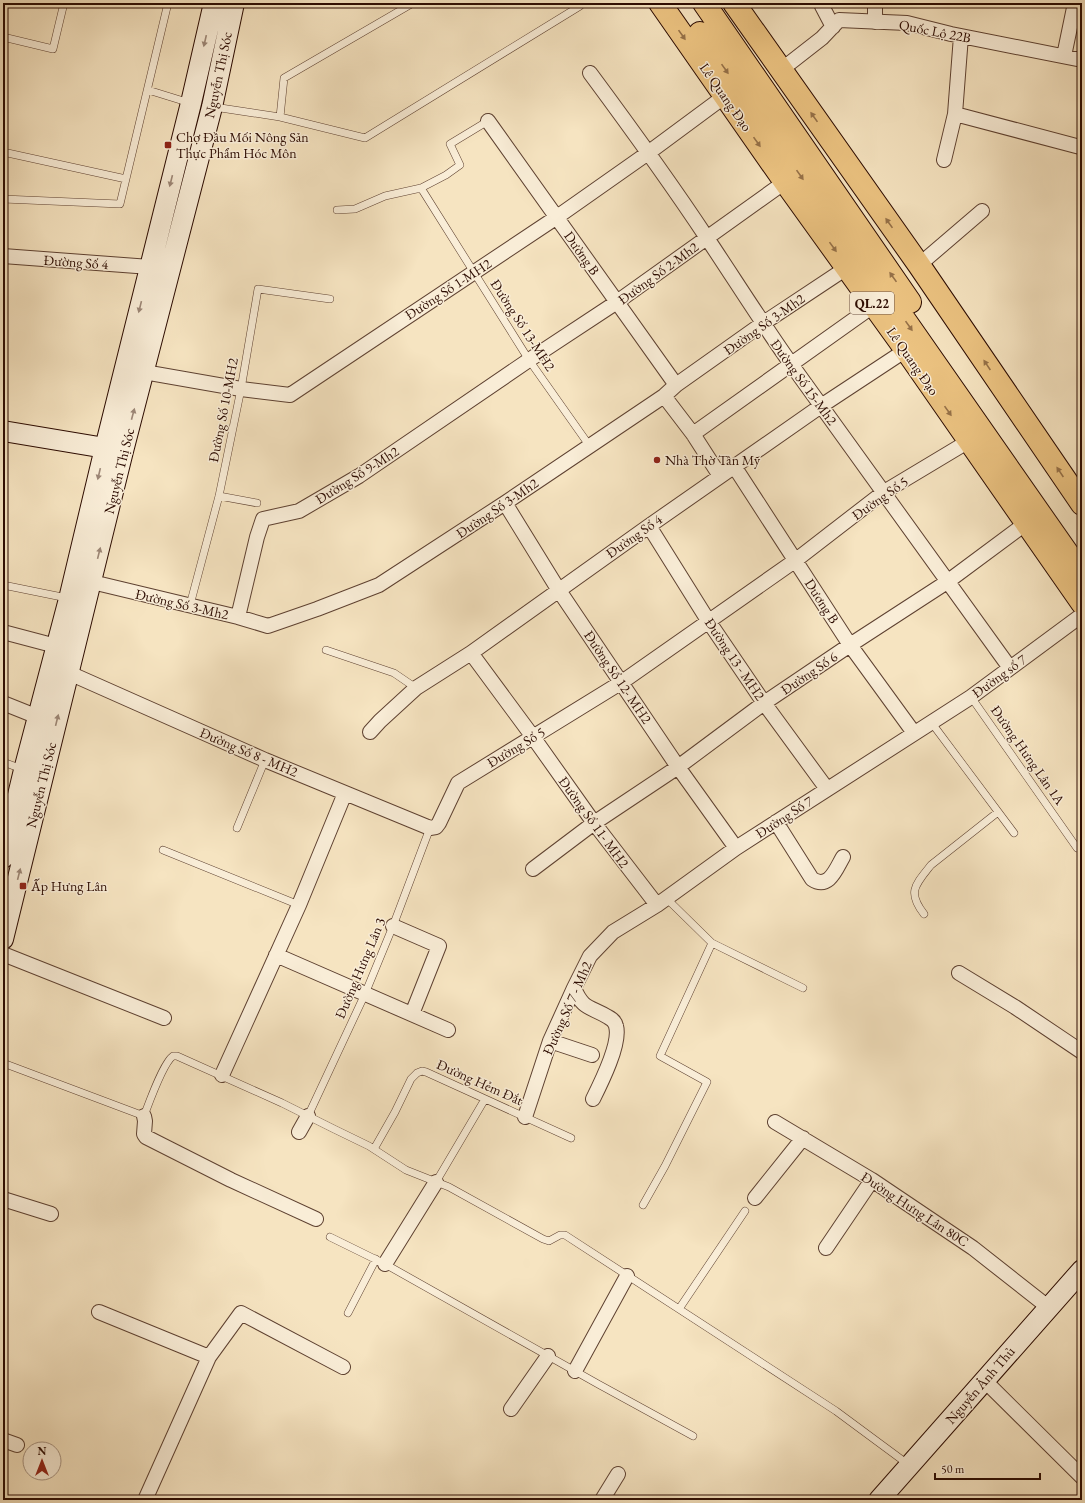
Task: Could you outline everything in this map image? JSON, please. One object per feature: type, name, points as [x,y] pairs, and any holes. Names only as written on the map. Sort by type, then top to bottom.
[{"type":"highway","name":"Lê Quang Đạo","points":[[660,3],[785,182],[854,263]]},
{"type":"highway","name":"Lê Quang Đạo","points":[[678,3],[854,263],[1082,574]]},
{"type":"highway","name":"QL.22","points":[[704,3],[1082,551]]},
{"type":"highway","points":[[734,3],[1080,495]]},
{"type":"highway","name":"Lê Quang Đạo","points":[[881,301],[906,350],[1025,524],[1082,603]]},
{"type":"main road","name":"Nguyễn Thị Sóc","points":[[3,939],[92,582],[114,450],[150,267],[191,103],[214,3]]},
{"type":"main road","name":"Nguyễn Thị Sóc","points":[[3,858],[24,770],[69,599],[114,450],[144,372],[212,107],[234,3]]},
{"type":"main road","points":[[3,431],[114,450]]},
{"type":"main road","name":"Nguyễn Ảnh Thủ","points":[[879,1500],[1082,1270]]},
{"type":"street","points":[[822,3],[832,27]]},
{"type":"street","points":[[875,3],[875,22]]},
{"type":"street","points":[[1064,56],[1076,3]]},
{"type":"street","name":"Quốc Lộ 22B","points":[[781,70],[822,38],[839,20],[908,23],[961,36],[1082,60]]},
{"type":"street","points":[[944,160],[955,114],[961,36]]},
{"type":"street","name":"Đường Số 15-Mh2","points":[[590,73],[707,238],[762,324],[1010,668]]},
{"type":"street","name":"Đường Số 1-MH2","points":[[144,372],[241,389],[290,395],[557,217],[648,153],[725,96]]},
{"type":"street","points":[[955,114],[1080,146]]},
{"type":"street","name":"Dường B","points":[[488,120],[676,385]]},
{"type":"street","name":"Đường Số 2-Mh2","points":[[529,360],[617,302],[785,182]]},
{"type":"street","points":[[919,266],[982,211]]},
{"type":"street","name":"Đường Số 4","points":[[3,256],[150,267]]},
{"type":"street","name":"Đường Số 3-Mh2","points":[[92,582],[238,617],[268,626],[379,585],[505,503],[589,445],[664,396],[676,385],[762,324],[854,263]]},
{"type":"street","points":[[693,434],[881,301]]},
{"type":"street","name":"Đường Số 4","points":[[370,732],[416,688],[471,653],[558,589],[734,466],[906,350]]},
{"type":"street","name":"Đường Số 9-Mh2","points":[[238,617],[257,537],[263,519],[299,511],[352,480],[529,360]]},
{"type":"street","points":[[664,396],[693,434],[720,476]]},
{"type":"street","name":"Đường Số 5","points":[[430,828],[436,827],[439,823],[458,783],[622,682],[796,560],[884,492],[969,441]]},
{"type":"street","name":"Dương B","points":[[734,466],[850,645],[914,733]]},
{"type":"street","name":"Đường Số 12- MH2","points":[[505,503],[558,589],[678,767],[736,848]]},
{"type":"street","name":"Đường Số 6","points":[[533,869],[594,823],[678,767],[764,703],[947,582],[1025,524]]},
{"type":"street","name":"Đường 13 - MH2","points":[[649,526],[709,622],[764,703],[827,789]]},
{"type":"street","name":"Đường số 7","points":[[914,733],[971,697],[1082,615]]},
{"type":"street","points":[[3,632],[56,646]]},
{"type":"street","points":[[471,653],[533,737]]},
{"type":"street","name":"Đường Số 8 - MH2","points":[[69,673],[265,760],[430,828]]},
{"type":"street","points":[[3,703],[38,717]]},
{"type":"street","name":"Đường Số 7","points":[[661,902],[736,848],[914,733]]},
{"type":"street","name":"Đường Số 11- MH2","points":[[533,737],[594,823],[661,902]]},
{"type":"street","points":[[222,1075],[298,905],[345,793]]},
{"type":"street","points":[[776,822],[812,879],[816,882],[821,883],[829,880],[843,857]]},
{"type":"street","name":"Đường Số 7 - Mh2","points":[[525,1117],[550,1041],[590,956],[613,932],[661,902]]},
{"type":"street","points":[[393,926],[440,946],[412,1014]]},
{"type":"street","points":[[3,954],[164,1018]]},
{"type":"street","points":[[276,955],[448,1030]]},
{"type":"street","points":[[959,973],[1082,1052]]},
{"type":"street","points":[[574,988],[581,1002],[609,1017],[614,1021],[616,1026],[614,1048],[609,1064],[593,1100]]},
{"type":"street","points":[[550,1041],[592,1055]]},
{"type":"street","points":[[144,1116],[145,1123],[143,1131],[146,1137],[231,1180],[316,1219]]},
{"type":"street","points":[[299,1132],[308,1116]]},
{"type":"street","name":"Đường Hưng Lân 80C","points":[[775,1122],[872,1180],[973,1248],[1048,1307]]},
{"type":"street","points":[[755,1198],[803,1138]]},
{"type":"street","points":[[826,1248],[872,1180]]},
{"type":"street","points":[[381,1261],[436,1182]]},
{"type":"street","points":[[3,1199],[51,1214]]},
{"type":"street","points":[[575,1371],[627,1276]]},
{"type":"street","points":[[99,1312],[209,1357]]},
{"type":"street","points":[[145,1500],[209,1357],[241,1313],[342,1367]]},
{"type":"street","points":[[511,1410],[548,1356]]},
{"type":"street","points":[[984,1380],[1082,1477]]},
{"type":"street","points":[[3,1440],[17,1445]]},
{"type":"street","points":[[602,1500],[618,1474]]},
{"type":"lane","points":[[3,37],[53,49],[64,3]]},
{"type":"lane","points":[[3,200],[120,204],[168,3]]},
{"type":"lane","points":[[280,117],[284,78],[413,3]]},
{"type":"lane","points":[[212,107],[280,117],[364,138],[580,6],[578,3]]},
{"type":"lane","points":[[148,90],[191,103]]},
{"type":"lane","points":[[337,210],[355,209],[385,196],[421,188],[446,175],[460,165],[450,144],[488,120]]},
{"type":"lane","points":[[3,152],[126,179]]},
{"type":"lane","name":"Đường Số 13-MH2","points":[[421,188],[529,360],[589,445]]},
{"type":"lane","name":"Đường Số 10-MH2","points":[[190,605],[219,496],[241,389],[258,289],[330,299]]},
{"type":"lane","points":[[219,496],[257,503]]},
{"type":"lane","points":[[3,585],[69,599]]},
{"type":"lane","points":[[326,650],[394,673],[416,688]]},
{"type":"lane","name":"Đường Hưng Lân 1A","points":[[971,697],[1077,848]]},
{"type":"lane","points":[[931,722],[1014,833]]},
{"type":"lane","points":[[237,828],[265,760]]},
{"type":"lane","points":[[3,762],[24,770]]},
{"type":"lane","points":[[924,914],[917,905],[913,896],[916,885],[922,876],[931,865],[998,812]]},
{"type":"lane","name":"Đường Hưng Lân 3","points":[[308,1116],[364,994],[393,926],[430,828]]},
{"type":"lane","points":[[163,850],[298,905]]},
{"type":"lane","points":[[661,902],[712,943],[803,988]]},
{"type":"lane","points":[[643,1205],[665,1166],[707,1082],[660,1056],[712,943]]},
{"type":"lane","points":[[3,1063],[144,1116],[168,1061],[173,1056],[183,1058],[222,1075],[374,1149],[406,1170],[465,1195],[502,1218],[543,1239],[549,1241],[560,1235],[565,1235],[836,1411],[909,1465]]},
{"type":"lane","name":"Đường Hẻm Đắt","points":[[374,1149],[411,1079],[416,1073],[422,1071],[571,1138]]},
{"type":"lane","points":[[436,1182],[485,1099]]},
{"type":"lane","points":[[679,1309],[745,1210]]},
{"type":"lane","points":[[330,1237],[381,1261],[693,1436]]},
{"type":"lane","points":[[348,1313],[381,1261]]},
{"type":"place","name":"Chợ Đầu Mối Nông Sản Thực Phẩm Hóc Môn","points":[[168,145]]},
{"type":"place","name":"Nhà Thờ Tân Mỹ","points":[[657,460]]},
{"type":"place","name":"Ấp Hưng Lân","points":[[23,886]]}]
